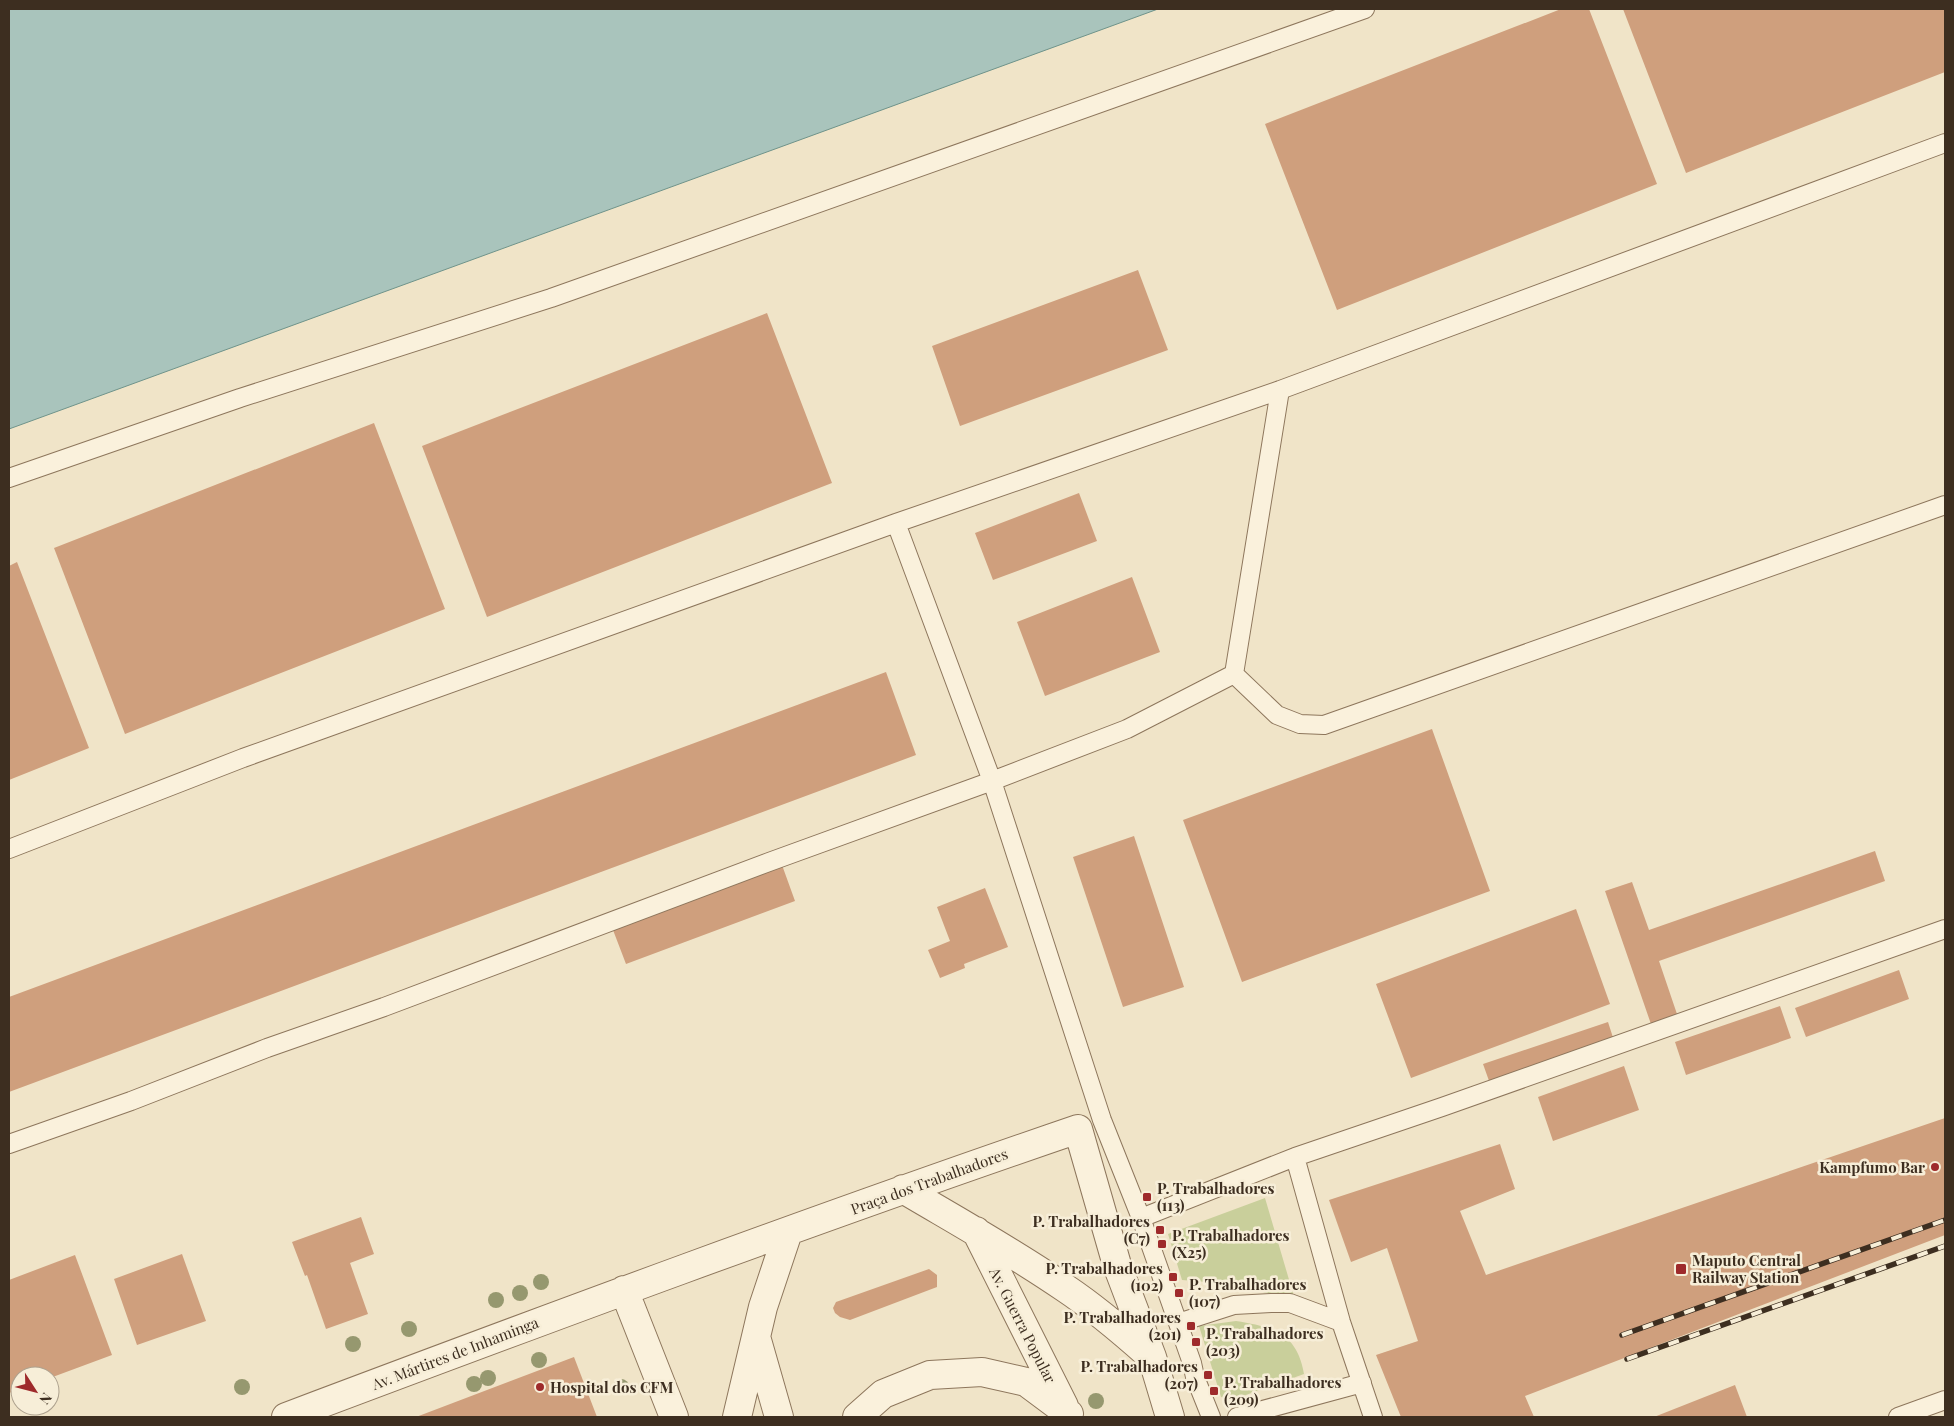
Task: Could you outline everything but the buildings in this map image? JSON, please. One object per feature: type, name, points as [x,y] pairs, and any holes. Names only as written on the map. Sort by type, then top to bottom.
[{"type":"street","name":"Praça dos Trabalhadores","points":[[624,1290],[903,1189],[1090,1124]]},
{"type":"street","points":[[1090,1124],[1117,1265],[1152,1357],[1170,1417]]},
{"type":"street","name":"Av. Guerra Popular","points":[[903,1189],[976,1231],[1066,1288],[1109,1320],[1152,1357]]},
{"type":"street","name":"Av. Guerra Popular","points":[[976,1231],[1046,1373],[1070,1416]]},
{"type":"street","points":[[737,1417],[763,1307],[788,1232]]},
{"type":"street","points":[[624,1290],[674,1417]]},
{"type":"street","name":"Av. Mártires de Inhaminga","points":[[286,1417],[624,1290]]},
{"type":"street","points":[[756,1336],[779,1417]]},
{"type":"street","points":[[857,1417],[883,1394],[930,1375],[982,1372],[1026,1382],[1070,1416]]},
{"type":"lane","points":[[9,478],[240,398],[551,298],[1365,9]]},
{"type":"lane","points":[[9,849],[243,758],[896,523],[1280,390],[1945,143]]},
{"type":"lane","points":[[1234,674],[1280,390]]},
{"type":"lane","points":[[1234,674],[1277,715],[1300,724],[1324,725],[1945,505]]},
{"type":"lane","points":[[896,523],[992,781],[1090,1124],[1141,1218],[1195,1377],[1212,1417]]},
{"type":"lane","points":[[9,1144],[131,1101],[267,1048],[402,1001],[705,886],[992,781],[1127,729],[1234,674]]},
{"type":"lane","points":[[1141,1218],[1295,1157],[1945,929]]},
{"type":"lane","points":[[1295,1157],[1341,1322],[1373,1417]]},
{"type":"lane","points":[[1178,1323],[1234,1305],[1271,1303],[1290,1303],[1341,1322]]},
{"type":"lane","points":[[1237,1417],[1362,1383]]},
{"type":"lane","points":[[1898,1417],[1945,1400]]},
{"type":"green space","points":[[1265,1198],[1295,1300],[1231,1284],[1182,1280],[1168,1234]]},
{"type":"green space","points":[[1236,1321],[1261,1326],[1281,1334],[1296,1349],[1304,1374],[1232,1400],[1221,1397],[1199,1326]]},
{"type":"water","points":[[9,9],[1158,9],[9,429]]},
{"type":"railway","points":[[1622,1335],[1945,1220]]},
{"type":"railway","points":[[1627,1359],[1945,1246]]},
{"type":"place","name":"Kampfumo Bar","points":[[1935,1167]]},
{"type":"place","name":"P. Trabalhadores (113)","points":[[1147,1197]]},
{"type":"place","name":"P. Trabalhadores (C7)","points":[[1160,1230]]},
{"type":"place","name":"P. Trabalhadores (X25)","points":[[1162,1244]]},
{"type":"place","name":"Maputo Central Railway Station","points":[[1681,1269]]},
{"type":"place","name":"P. Trabalhadores (102)","points":[[1173,1277]]},
{"type":"place","name":"P. Trabalhadores (107)","points":[[1179,1293]]},
{"type":"place","name":"P. Trabalhadores (201)","points":[[1191,1326]]},
{"type":"place","name":"P. Trabalhadores (203)","points":[[1196,1342]]},
{"type":"place","name":"P. Trabalhadores (207)","points":[[1208,1375]]},
{"type":"place","name":"Hospital dos CFM","points":[[540,1387]]},
{"type":"place","name":"P. Trabalhadores (209)","points":[[1214,1391]]}]
